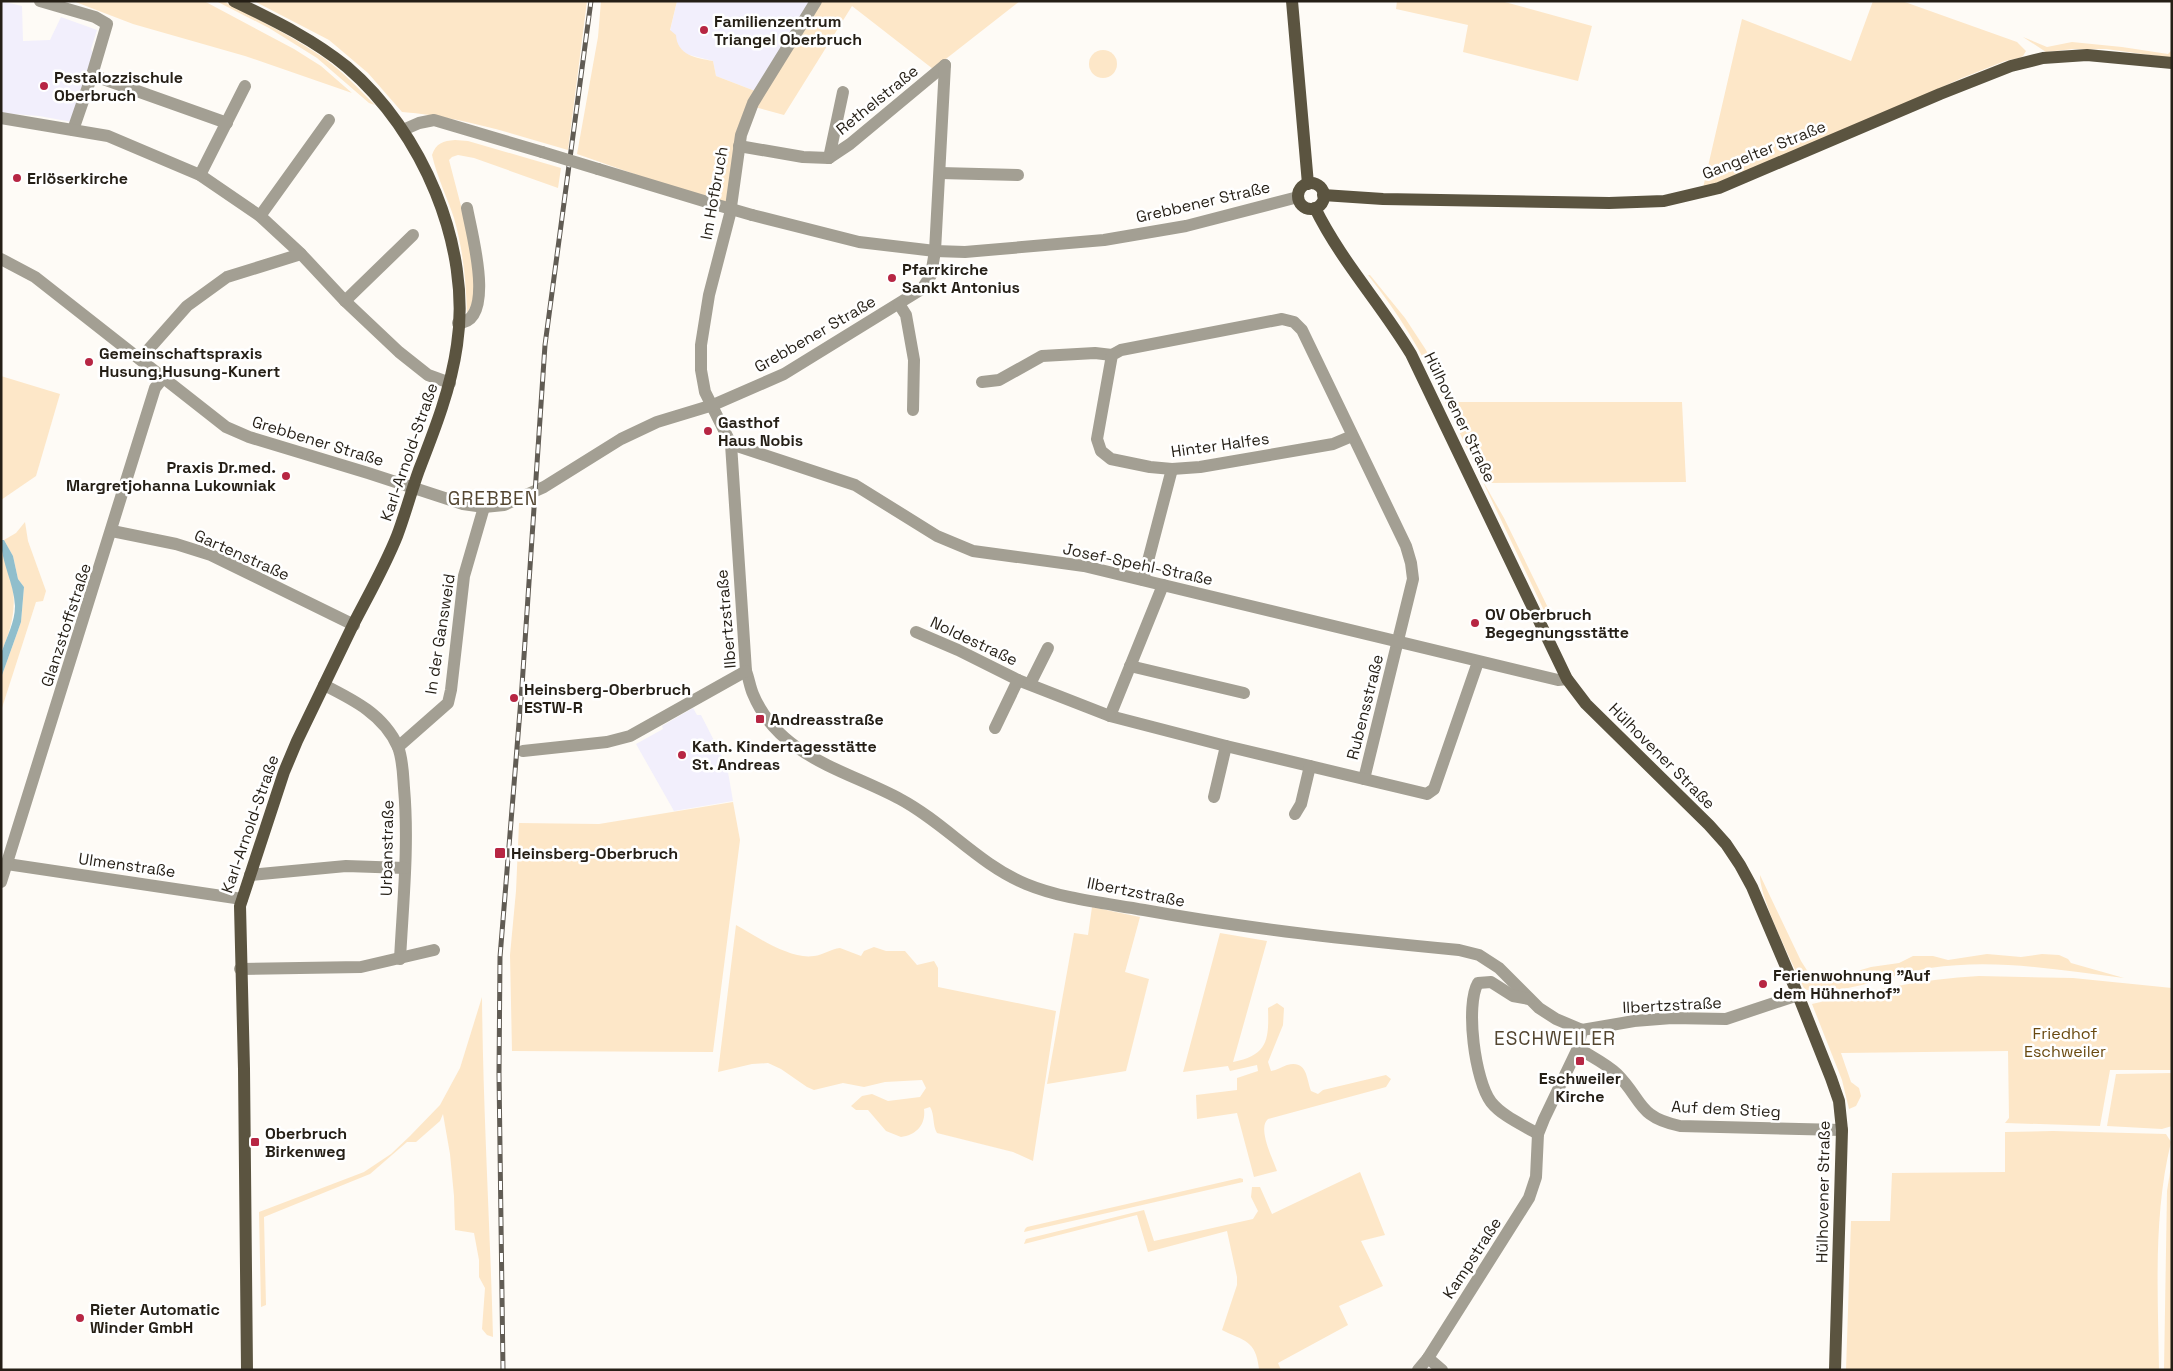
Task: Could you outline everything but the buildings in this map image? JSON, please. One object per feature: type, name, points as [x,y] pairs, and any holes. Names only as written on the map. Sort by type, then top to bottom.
[{"type":"main road","name":"Karl-Arnold-Straße","points":[[234,1],[317,44],[347,67],[378,98],[403,130],[429,178],[452,245],[457,276],[458,323],[457,343],[450,383],[397,536],[284,772],[239,913],[244,1069],[243,1141],[247,1370]]},
{"type":"main road","points":[[1292,1],[1308,184]]},
{"type":"main road","name":"Gangelter Straße","points":[[1323,195],[1383,199],[1610,203],[1664,201],[1719,188],[1940,94],[2011,66],[2043,58],[2088,55],[2172,63]]},
{"type":"main road","points":[[1308,184],[1318,186],[1323,195],[1321,203],[1315,208],[1304,207],[1298,197],[1300,188],[1308,184]]},
{"type":"main road","name":"Hülhovener Straße","points":[[1315,208],[1337,248],[1390,320],[1411,354],[1568,679],[1586,704],[1726,844],[1752,887],[1798,995],[1839,1102],[1842,1130],[1835,1370]]},
{"type":"street","points":[[40,1],[95,17],[107,24],[73,130]]},
{"type":"street","name":"Im Hofbruch","points":[[713,405],[705,392],[702,377],[701,345],[709,295],[730,214],[741,135],[754,103],[816,1]]},
{"type":"street","name":"Rethelstraße","points":[[829,158],[850,144],[944,65],[940,173]]},
{"type":"street","points":[[92,75],[227,123]]},
{"type":"street","points":[[200,175],[245,86]]},
{"type":"street","points":[[739,146],[803,157],[829,158],[843,92]]},
{"type":"street","points":[[1,118],[108,136],[200,175],[260,216],[301,254],[345,301],[399,352],[428,375],[450,383]]},
{"type":"street","points":[[260,216],[329,120]]},
{"type":"street","name":"Grebbener Straße","points":[[403,130],[419,123],[434,120],[752,215],[859,242],[936,251],[965,252],[1104,240],[1186,226],[1298,197]]},
{"type":"street","points":[[936,251],[940,173],[1018,175]]},
{"type":"street","points":[[458,323],[467,322],[472,319],[479,294],[479,277],[466,208]]},
{"type":"street","points":[[345,301],[413,234]]},
{"type":"street","name":"Grebbener Straße","points":[[1,259],[35,277],[140,359],[206,414],[226,427],[241,434],[463,504],[484,507],[504,505],[519,500],[544,487],[620,439],[657,422],[713,405],[784,374],[922,289],[931,275],[936,251]]},
{"type":"street","points":[[140,359],[187,306],[227,277],[301,254]]},
{"type":"street","name":"Grebbener Straße","points":[[899,304],[906,316],[914,360],[913,410]]},
{"type":"street","points":[[982,382],[999,380],[1042,356],[1095,353],[1112,355],[1121,350],[1282,319],[1294,322],[1302,330],[1406,546],[1413,579],[1398,642]]},
{"type":"street","name":"Hinter Halfes","points":[[1112,355],[1097,439],[1101,451],[1111,459],[1150,467],[1172,469],[1200,467],[1333,444],[1352,436]]},
{"type":"street","name":"Glanzstoffstraße","points":[[1,882],[156,388],[163,378]]},
{"type":"street","points":[[713,405],[730,444]]},
{"type":"street","name":"Josef-Spehl-Straße","points":[[730,444],[855,485],[937,536],[973,551],[1084,566],[1478,662],[1558,680],[1568,679]]},
{"type":"street","name":"Ilbertzstraße","points":[[730,444],[746,672],[754,695],[766,716],[778,733],[793,747],[813,759],[900,799],[925,814],[983,860],[1006,875],[1028,885],[1070,896],[1230,926],[1317,937],[1459,950],[1479,955],[1499,968],[1539,1008],[1556,1019],[1582,1030],[1653,1020],[1726,1020],[1798,995]]},
{"type":"street","points":[[1143,580],[1172,469]]},
{"type":"street","name":"In der Gansweid","points":[[398,747],[448,703],[464,576],[484,507]]},
{"type":"street","name":"Gartenstraße","points":[[112,531],[176,544],[211,555],[354,625]]},
{"type":"street","points":[[1110,716],[1163,585]]},
{"type":"street","name":"Noldestraße","points":[[916,632],[1069,702],[1110,716],[1426,794],[1434,789],[1478,662]]},
{"type":"street","name":"Rubensstraße","points":[[1364,779],[1398,642]]},
{"type":"street","name":"Noldestraße","points":[[995,728],[1048,648]]},
{"type":"street","points":[[1130,666],[1244,693]]},
{"type":"street","points":[[522,751],[607,742],[630,736],[746,672]]},
{"type":"street","name":"Urbanstraße","points":[[324,685],[365,706],[380,721],[398,747],[402,766],[407,822],[400,959]]},
{"type":"street","points":[[1214,797],[1226,746]]},
{"type":"street","points":[[1295,814],[1301,804],[1310,766]]},
{"type":"street","name":"Ulmenstraße","points":[[7,864],[242,899]]},
{"type":"street","points":[[250,876],[346,866],[405,868]]},
{"type":"street","points":[[240,969],[361,967],[434,950]]},
{"type":"street","points":[[1529,999],[1513,996],[1491,982],[1478,983],[1473,991],[1472,1021],[1478,1072],[1486,1095],[1492,1104],[1506,1115],[1538,1134],[1578,1048],[1582,1030]]},
{"type":"street","name":"Auf dem Stieg","points":[[1578,1048],[1616,1073],[1638,1104],[1652,1116],[1665,1122],[1680,1126],[1842,1130]]},
{"type":"street","name":"Kampstraße","points":[[1418,1370],[1428,1358],[1529,1198],[1536,1177],[1538,1134]]},
{"type":"street","points":[[1428,1358],[1442,1370]]},
{"type":"shaded area","name":"Pestalozzischule Oberbruch","points":[[1,1],[22,6],[23,41],[50,40],[61,17],[97,30],[91,49],[96,58],[72,122],[39,116],[1,113]]},
{"type":"shaded area","points":[[677,1],[812,1],[755,91],[716,76],[713,61],[686,54],[680,48],[670,31]]},
{"type":"shaded area","name":"Kath. Kindertagesstätte St. Andreas","points":[[693,708],[697,715],[701,715],[727,766],[733,801],[674,811],[636,744],[663,729],[662,726]]},
{"type":"green space","points":[[73,1],[204,1],[294,49],[321,66],[352,93],[245,56],[133,24]]},
{"type":"green space","points":[[216,1],[223,1],[312,50],[338,69],[375,105],[369,103],[317,58],[269,28]]},
{"type":"green space","points":[[254,1],[587,1],[568,150],[444,117],[402,112],[368,73],[329,40]]},
{"type":"green space","points":[[601,1],[677,1],[670,30],[676,35],[680,47],[694,57],[713,61],[716,76],[755,91],[726,206],[577,154],[598,37]]},
{"type":"green space","points":[[821,1],[1020,1],[933,69],[852,6],[784,115],[755,107]]},
{"type":"green space","points":[[1397,1],[1501,1],[1592,26],[1578,81],[1463,52],[1468,25],[1396,9]]},
{"type":"green space","points":[[1873,1],[1902,1],[2017,42],[2026,51],[2019,58],[2005,61],[1962,78],[1825,140],[1703,188],[1742,19],[1851,61]]},
{"type":"green space","points":[[2023,37],[2047,47],[2072,42],[2168,54],[2172,50],[2172,58],[2106,49],[2073,49],[2046,52]]},
{"type":"green space","points":[[1103,50],[1113,54],[1117,64],[1113,74],[1103,78],[1093,74],[1089,64],[1093,54]]},
{"type":"green space","points":[[455,140],[468,141],[561,168],[558,188],[474,158],[458,155],[449,160],[472,248],[475,299],[467,313],[460,241],[432,155],[440,143]]},
{"type":"green space","points":[[1368,275],[1370,275],[1405,318],[1426,350],[1447,396],[1442,397],[1427,364],[1409,333]]},
{"type":"green space","points":[[1,376],[60,394],[36,476],[1,500]]},
{"type":"green space","points":[[1445,402],[1682,402],[1686,482],[1484,483],[1504,518],[1555,622],[1549,621]]},
{"type":"green space","points":[[25,522],[28,541],[46,591],[43,601],[36,602],[1,711],[1,678],[21,622],[24,587],[18,579],[13,556],[4,540],[16,533]]},
{"type":"green space","points":[[1,552],[11,577],[14,602],[10,627],[1,652]]},
{"type":"green space","points":[[733,802],[740,840],[713,1052],[512,1051],[510,955],[516,891],[519,823],[599,824]]},
{"type":"green space","points":[[1760,875],[1801,961],[1810,975],[1817,979],[1827,980],[1871,967],[1899,963],[1913,956],[1933,956],[1948,960],[1987,954],[2021,957],[2042,954],[2059,955],[2068,959],[2071,963],[2124,978],[2027,966],[1979,964],[1930,968],[1838,990],[1807,990],[1804,988],[1785,948],[1771,914],[1761,885]]},
{"type":"green space","points":[[1092,907],[1140,917],[1125,972],[1149,979],[1126,1071],[1047,1084],[1074,933],[1088,935]]},
{"type":"green space","points":[[736,925],[784,951],[805,956],[817,955],[840,948],[861,956],[864,951],[874,947],[886,951],[905,951],[917,965],[934,961],[938,968],[938,987],[1056,1011],[1033,1161],[1013,1152],[937,1133],[930,1107],[924,1109],[924,1119],[919,1128],[912,1134],[901,1137],[886,1131],[868,1110],[856,1110],[851,1106],[862,1096],[872,1094],[888,1101],[920,1097],[926,1088],[922,1080],[885,1082],[864,1087],[843,1083],[814,1090],[768,1063],[752,1064],[718,1072]]},
{"type":"green space","points":[[1220,933],[1267,941],[1233,1062],[1245,1059],[1260,1050],[1267,1037],[1268,1008],[1277,1003],[1284,1008],[1283,1025],[1268,1062],[1271,1071],[1287,1065],[1298,1065],[1305,1071],[1311,1091],[1318,1094],[1323,1090],[1386,1075],[1391,1079],[1386,1087],[1268,1119],[1265,1123],[1265,1136],[1277,1171],[1254,1177],[1237,1113],[1197,1119],[1196,1095],[1237,1090],[1237,1078],[1258,1071],[1257,1065],[1230,1071],[1228,1066],[1183,1072]]},
{"type":"green space","name":"Friedhof Eschweiler","points":[[1979,976],[2073,978],[2172,988],[2172,1070],[2110,1070],[2100,1126],[2005,1123],[2009,1118],[2008,1051],[1841,1053],[1851,1082],[1859,1088],[1861,1096],[1856,1106],[1849,1109],[1842,1080],[1812,1004],[1874,990]]},
{"type":"green space","points":[[482,997],[493,1337],[487,1335],[482,1329],[485,1288],[479,1277],[479,1260],[474,1233],[455,1230],[450,1154],[443,1114],[440,1121],[416,1142],[407,1142],[370,1174],[264,1217],[266,1305],[261,1307],[259,1212],[364,1172],[391,1154],[410,1136],[440,1105],[460,1068]]},
{"type":"green space","points":[[2172,1073],[2172,1126],[2162,1129],[2107,1126],[2116,1074]]},
{"type":"green space","points":[[2053,1131],[2166,1134],[2171,1142],[2161,1198],[2159,1227],[2159,1370],[1846,1370],[1851,1221],[1890,1221],[1892,1173],[2005,1172],[2005,1132]]},
{"type":"green space","points":[[2172,1160],[2172,1370],[2164,1370],[2167,1191]]},
{"type":"green space","points":[[1360,1172],[1385,1235],[1361,1241],[1383,1286],[1339,1306],[1348,1325],[1278,1363],[1281,1370],[1254,1370],[1259,1369],[1252,1347],[1243,1340],[1222,1330],[1237,1285],[1227,1231],[1148,1252],[1137,1215],[1024,1244],[1026,1239],[1144,1210],[1154,1241],[1253,1219],[1258,1211],[1251,1197],[1252,1187],[1260,1187],[1272,1214]]},
{"type":"green space","points":[[1240,1178],[1243,1179],[1243,1182],[1024,1232],[1027,1227]]},
{"type":"water","points":[[1,540],[4,540],[13,556],[18,579],[24,587],[21,622],[1,678],[1,654],[12,623],[15,606]]},
{"type":"railway","points":[[503,1370],[499,1074],[500,957],[522,686],[545,345],[591,1]]},
{"type":"place","name":"Familienzentrum Triangel Oberbruch","points":[[704,30]]},
{"type":"place","name":"Pestalozzischule Oberbruch","points":[[44,86]]},
{"type":"place","name":"Erlöserkirche","points":[[17,178]]},
{"type":"place","name":"Pfarrkirche Sankt Antonius","points":[[892,278]]},
{"type":"place","name":"Gemeinschaftspraxis Husung,Husung-Kunert","points":[[89,362]]},
{"type":"place","name":"Gasthof Haus Nobis","points":[[708,431]]},
{"type":"place","name":"Praxis Dr.med. Margretjohanna Lukowniak","points":[[286,476]]},
{"type":"place","name":"OV Oberbruch Begegnungsstätte","points":[[1475,623]]},
{"type":"place","name":"Heinsberg-Oberbruch ESTW-R","points":[[514,698]]},
{"type":"place","name":"Andreasstraße","points":[[760,719]]},
{"type":"place","name":"Kath. Kindertagesstätte St. Andreas","points":[[682,755]]},
{"type":"place","name":"Heinsberg-Oberbruch","points":[[500,853]]},
{"type":"place","name":"Ferienwohnung \"Auf dem Hühnerhof\"","points":[[1763,984]]},
{"type":"place","name":"Eschweiler Kirche","points":[[1580,1061]]},
{"type":"place","name":"Oberbruch Birkenweg","points":[[255,1142]]},
{"type":"place","name":"Rieter Automatic Winder GmbH","points":[[80,1318]]},
{"type":"district","name":"GREBBEN","points":[[493,498]]},
{"type":"district","name":"ESCHWEILER","points":[[1555,1038]]}]
